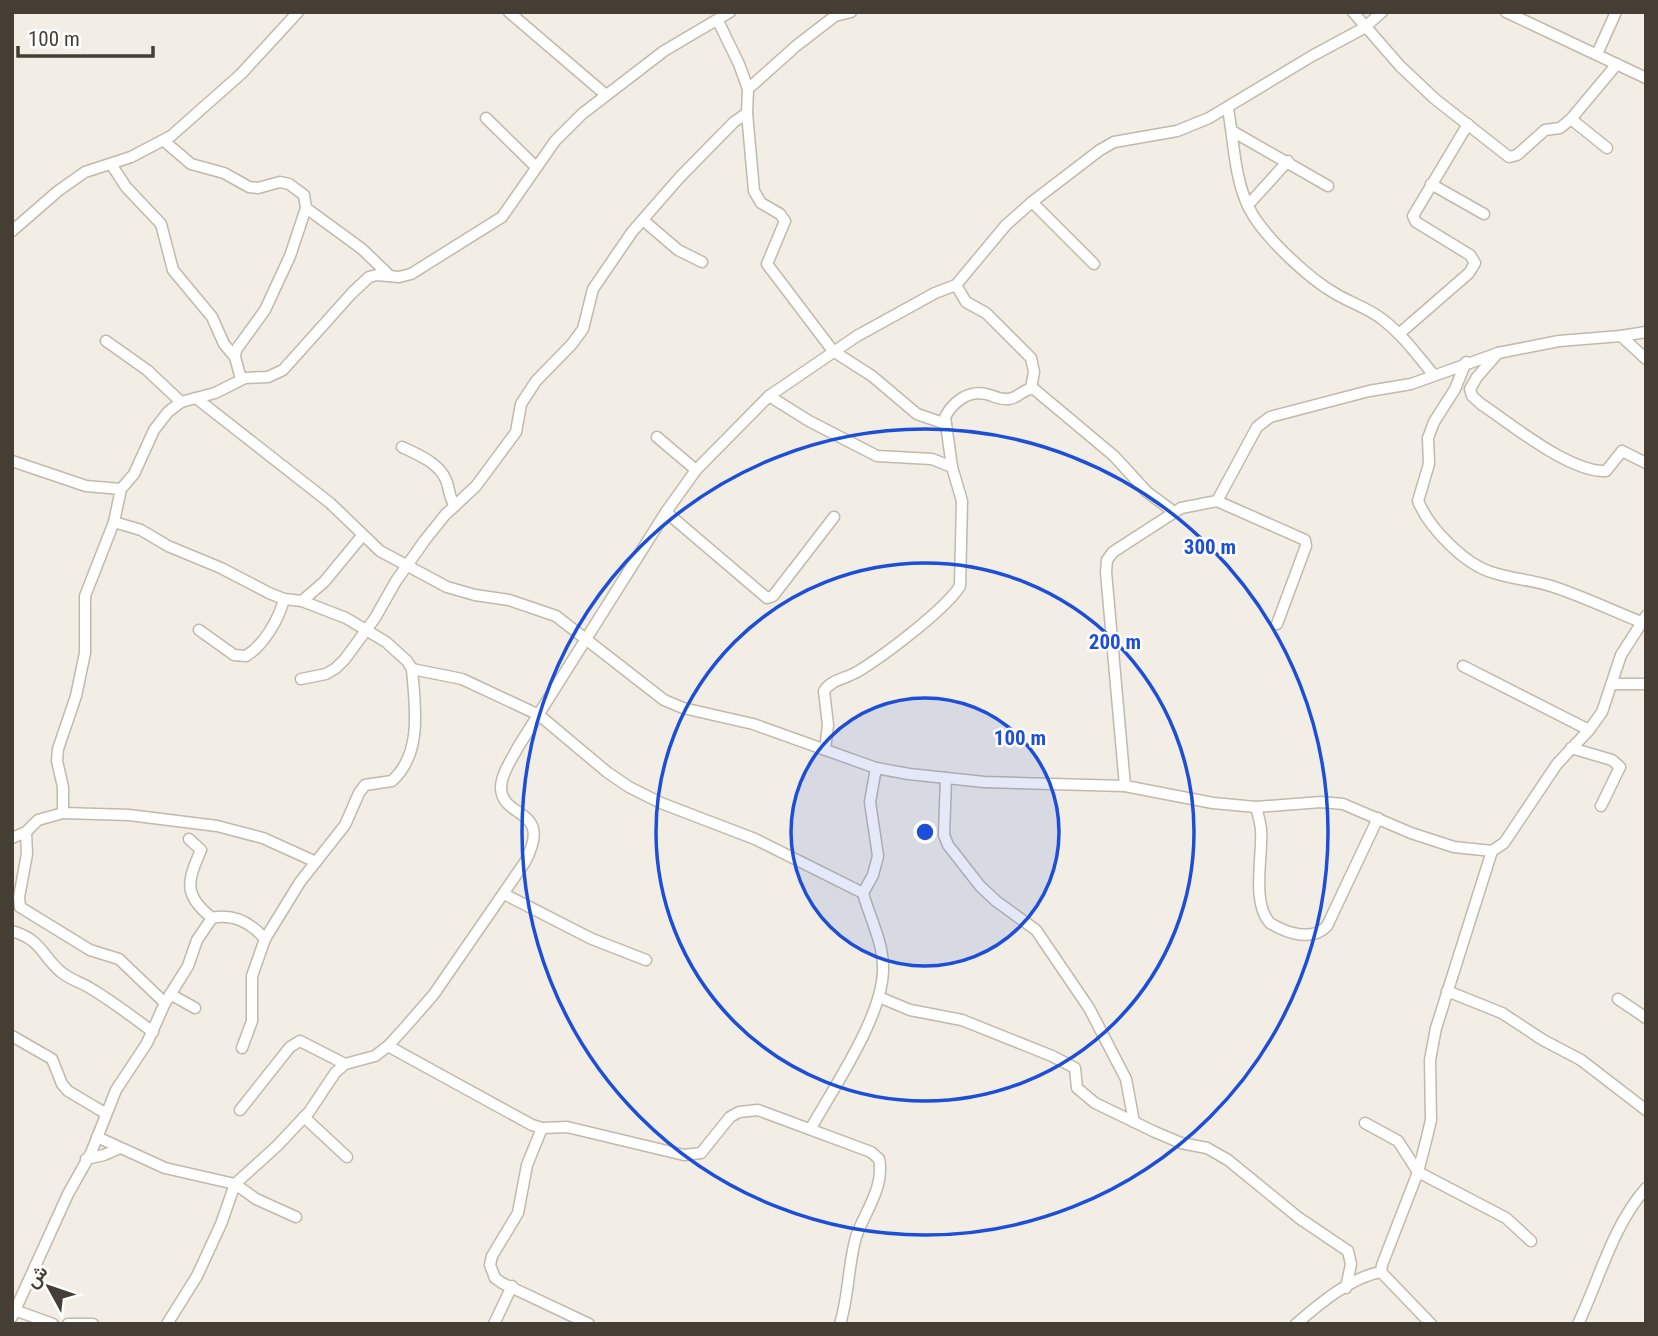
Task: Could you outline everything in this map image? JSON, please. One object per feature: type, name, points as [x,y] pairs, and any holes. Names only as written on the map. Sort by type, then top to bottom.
[{"type":"street","points":[[12,230],[74,178],[153,148],[164,141],[241,74],[298,12]]},
{"type":"street","points":[[509,12],[606,95]]},
{"type":"street","points":[[63,813],[63,787],[57,761],[62,731],[76,696],[85,653],[85,596],[114,522],[121,489],[134,474],[154,430],[168,412],[181,402],[215,393],[241,379],[268,377],[283,370],[360,283],[377,275],[399,277],[411,274],[494,223],[511,206],[564,131],[664,51],[730,12]]},
{"type":"street","points":[[748,89],[832,14],[851,12]]},
{"type":"street","points":[[1353,12],[1364,28],[1435,99],[1509,157],[1517,155],[1545,130],[1560,128],[1571,119],[1617,64]]},
{"type":"street","points":[[167,1324],[197,1276],[221,1224],[235,1184],[277,1146],[304,1116],[335,1073],[345,1064],[374,1056],[388,1046],[434,994],[504,894],[531,850],[534,837],[532,825],[505,800],[501,792],[502,783],[518,747],[666,512],[696,470],[769,396],[834,351],[901,311],[956,285],[1006,225],[1085,160],[1114,142],[1177,131],[1228,109],[1312,56],[1364,28],[1382,12]]},
{"type":"street","points":[[1506,12],[1646,78]]},
{"type":"street","points":[[1597,54],[1616,12]]},
{"type":"street","points":[[718,21],[740,64],[748,89],[747,113],[754,191],[761,204],[780,214],[785,220],[767,264],[834,351],[872,376],[917,414],[946,424]]},
{"type":"street","points":[[1228,109],[1236,164],[1255,219],[1310,276],[1336,294],[1372,312],[1400,333],[1433,374]]},
{"type":"street","points":[[301,679],[315,677],[336,668],[366,630],[407,566],[445,515],[476,486],[516,432],[521,404],[536,381],[583,329],[593,289],[643,220],[680,177],[728,128],[747,113]]},
{"type":"street","points":[[486,118],[536,167]]},
{"type":"street","points":[[1571,119],[1607,148]]},
{"type":"street","points":[[1400,333],[1469,273],[1475,263],[1470,255],[1413,219],[1418,206],[1468,124]]},
{"type":"street","points":[[1232,131],[1328,186]]},
{"type":"street","points":[[164,141],[191,163],[223,173],[248,187],[258,188],[280,182],[289,184],[304,195],[306,208],[290,256],[265,310],[239,346],[235,356]]},
{"type":"street","points":[[1248,205],[1288,161]]},
{"type":"street","points":[[111,164],[126,187],[161,224],[173,271],[212,317],[224,344],[235,356],[241,379]]},
{"type":"street","points":[[1431,184],[1484,214]]},
{"type":"street","points":[[1032,202],[1094,264]]},
{"type":"street","points":[[306,208],[362,249],[389,275]]},
{"type":"street","points":[[643,220],[678,250],[702,262]]},
{"type":"street","points":[[956,285],[966,302],[986,313],[1028,354],[1033,364],[1031,388]]},
{"type":"street","points":[[1217,501],[1257,427],[1270,417],[1369,391],[1411,384],[1466,362],[1498,353],[1559,341],[1646,332]]},
{"type":"street","points":[[1622,336],[1646,359]]},
{"type":"street","points":[[106,341],[147,370],[181,402]]},
{"type":"street","points":[[1498,353],[1470,389],[1472,396],[1480,404],[1553,453],[1590,471],[1606,471],[1622,451],[1646,463]]},
{"type":"street","points":[[1381,1272],[1397,1220],[1418,1172],[1431,1120],[1430,1060],[1436,1028],[1492,851],[1504,843],[1557,764],[1602,712],[1621,655],[1643,619],[1563,590],[1477,567],[1428,521],[1418,501],[1429,464],[1428,438],[1434,422],[1455,389],[1466,362]]},
{"type":"street","points":[[825,750],[828,725],[824,691],[829,684],[856,673],[893,646],[960,586],[962,500],[952,467],[945,417],[951,404],[978,394],[1012,399],[1031,388]]},
{"type":"street","points":[[1031,388],[1114,456],[1147,492],[1174,512]]},
{"type":"street","points":[[769,396],[818,426],[877,456],[932,459],[952,467]]},
{"type":"street","points":[[197,398],[211,412],[293,472],[380,551],[447,587],[509,600],[556,616],[664,700],[683,708],[753,724],[876,768],[1015,784],[1082,783],[1125,786],[1213,803],[1256,807],[1321,802],[1343,804],[1411,833],[1454,847],[1492,851]]},
{"type":"street","points":[[657,437],[696,470]]},
{"type":"street","points":[[402,447],[426,459],[444,475],[450,500],[455,506]]},
{"type":"street","points":[[12,461],[86,486],[121,489]]},
{"type":"street","points":[[1125,786],[1108,601],[1107,560],[1113,552],[1181,508],[1217,501],[1305,540],[1306,546],[1277,624]]},
{"type":"street","points":[[666,512],[767,598],[773,596],[834,517]]},
{"type":"street","points":[[114,522],[141,530],[168,546],[221,568],[262,590],[302,601],[346,618],[398,652],[412,669],[416,730],[404,765],[392,781],[365,785],[345,825],[300,882],[265,939],[252,976],[252,1021],[242,1048]]},
{"type":"street","points":[[302,601],[324,582],[362,536]]},
{"type":"street","points":[[199,631],[234,655],[246,656],[277,620],[284,598]]},
{"type":"street","points":[[1463,666],[1589,730]]},
{"type":"street","points":[[412,669],[461,679],[539,715],[629,787],[661,803],[755,839],[863,893],[880,940],[883,972],[879,998],[859,1044],[811,1128]]},
{"type":"street","points":[[1613,684],[1646,684]]},
{"type":"street","points":[[1571,748],[1612,760],[1620,767],[1601,806]]},
{"type":"street","points":[[863,893],[873,875],[878,856],[870,802],[876,768]]},
{"type":"street","points":[[946,778],[944,835],[948,845],[980,886],[1036,930],[1089,1009],[1126,1079],[1134,1122]]},
{"type":"street","points":[[1256,807],[1261,829],[1259,887],[1262,907],[1270,923],[1299,935],[1318,934],[1327,926],[1378,818]]},
{"type":"street","points":[[12,838],[26,832],[38,820],[63,813],[129,815],[217,826],[263,838],[316,862]]},
{"type":"street","points":[[26,832],[27,853],[19,897],[20,907],[90,950],[120,959],[167,999],[195,1008]]},
{"type":"street","points":[[190,839],[201,850],[192,869],[189,890],[191,897],[212,918]]},
{"type":"street","points":[[504,894],[592,939],[646,960]]},
{"type":"street","points":[[53,1324],[14,1314],[97,1137],[105,1113],[153,1032],[167,999],[182,978],[197,940],[212,918],[223,915],[235,917],[255,927],[265,939]]},
{"type":"street","points":[[12,931],[25,935],[37,944],[59,970],[74,981],[87,986],[153,1032]]},
{"type":"street","points":[[1447,990],[1502,1013],[1543,1040],[1581,1060],[1646,1110]]},
{"type":"street","points":[[879,998],[910,1010],[962,1020],[1052,1056],[1075,1068],[1076,1086],[1096,1103],[1181,1143],[1207,1148],[1228,1160],[1300,1218],[1348,1251],[1351,1264],[1346,1288]]},
{"type":"street","points":[[1618,999],[1646,1018]]},
{"type":"street","points":[[13,1039],[52,1059],[58,1077],[68,1091],[105,1113]]},
{"type":"street","points":[[240,1110],[290,1047],[300,1041],[345,1064]]},
{"type":"street","points":[[388,1046],[508,1114],[542,1128],[567,1127],[684,1155],[701,1153],[730,1117],[739,1112],[758,1110],[871,1152],[877,1156],[880,1175],[851,1257],[840,1324]]},
{"type":"street","points":[[304,1116],[347,1157]]},
{"type":"street","points":[[1366,1123],[1398,1141],[1418,1172],[1506,1218],[1531,1241]]},
{"type":"street","points":[[542,1128],[527,1165],[518,1213],[492,1256],[490,1265],[495,1278],[589,1324]]},
{"type":"street","points":[[97,1137],[165,1168],[235,1184],[256,1199],[296,1217]]},
{"type":"street","points":[[86,1159],[120,1148]]},
{"type":"street","points":[[1578,1324],[1598,1280],[1611,1242],[1629,1207],[1646,1188]]},
{"type":"street","points":[[1296,1324],[1346,1288],[1366,1276],[1381,1272]]},
{"type":"street","points":[[1381,1272],[1431,1324]]},
{"type":"street","points":[[495,1324],[512,1286]]},
{"type":"street","points":[[68,1324],[93,1324]]}]
